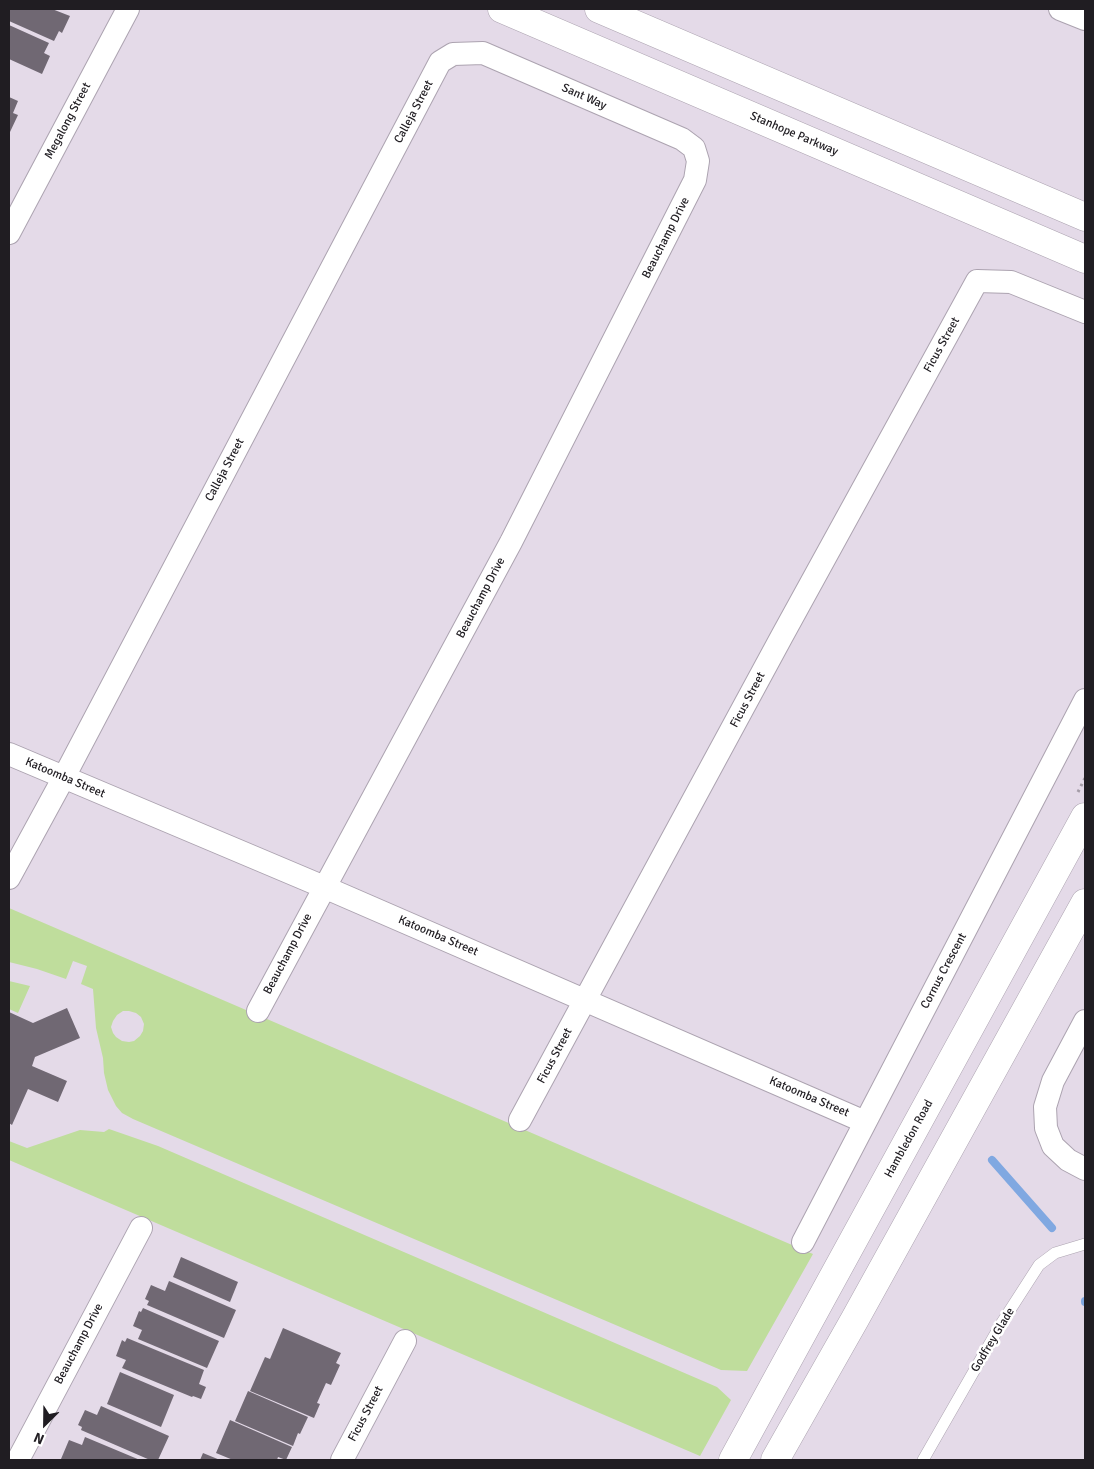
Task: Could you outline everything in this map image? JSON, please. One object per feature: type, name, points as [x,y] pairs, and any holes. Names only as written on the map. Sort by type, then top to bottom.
[{"type":"main road","name":"Stanhope Parkway","points":[[502,9],[1085,259]]},
{"type":"main road","points":[[599,9],[1085,217]]},
{"type":"main road","name":"Hambledon Road","points":[[733,1460],[1085,817]]},
{"type":"main road","points":[[775,1460],[1085,903]]},
{"type":"street","name":"Megalong Street","points":[[9,232],[128,9]]},
{"type":"street","points":[[1060,9],[1085,19]]},
{"type":"street","name":"Sant Way","points":[[440,62],[453,54],[483,53],[682,139],[694,148],[698,161],[695,180]]},
{"type":"street","name":"Calleja Street","points":[[9,878],[440,62]]},
{"type":"street","name":"Beauchamp Drive","points":[[258,1011],[511,542],[695,180]]},
{"type":"street","name":"Ficus Street","points":[[520,1120],[977,281],[1012,282],[1085,312]]},
{"type":"street","name":"Cornus Crescent","points":[[803,1242],[1085,700]]},
{"type":"street","name":"Katoomba Street","points":[[9,754],[324,887],[865,1122]]},
{"type":"street","points":[[1085,1021],[1053,1081],[1045,1107],[1046,1128],[1054,1146],[1068,1160],[1085,1169]]},
{"type":"street","name":"Beauchamp Drive","points":[[18,1460],[141,1228]]},
{"type":"street","name":"Ficus Street","points":[[342,1460],[405,1341]]},
{"type":"lane","name":"Godfrey Glade","points":[[923,1460],[1001,1324],[1039,1265],[1055,1253],[1085,1244]]},
{"type":"green space","points":[[9,908],[813,1254],[747,1371],[721,1370],[122,1113],[108,1090],[104,1073],[103,1058],[96,1028],[93,989],[81,984],[87,966],[73,961],[66,979],[9,962]],"holes":[[[123,1011],[129,1011],[141,1017],[144,1024],[140,1036],[134,1041],[129,1042],[122,1041],[116,1037],[111,1027],[117,1015]]]},
{"type":"green space","points":[[9,981],[30,986],[18,1013],[9,1009]]},
{"type":"green space","points":[[109,1129],[158,1146],[717,1387],[731,1400],[700,1456],[9,1160],[9,1141],[27,1148],[80,1130],[104,1132]]},
{"type":"building","points":[[9,9],[52,9],[70,16],[62,33],[59,31],[54,41],[9,21]]},
{"type":"building","points":[[9,25],[49,43],[44,53],[50,56],[42,74],[9,59]]},
{"type":"building","points":[[9,97],[18,101],[13,113],[18,115],[10,132],[9,131]]},
{"type":"building","points":[[67,1008],[80,1038],[35,1057],[32,1066],[67,1081],[58,1102],[28,1089],[12,1125],[9,1123],[9,1012],[33,1023]]},
{"type":"building","points":[[181,1257],[238,1282],[230,1302],[173,1277]]},
{"type":"building","points":[[169,1281],[236,1310],[224,1338],[147,1305],[149,1301],[145,1299],[151,1285],[165,1291]]},
{"type":"building","points":[[143,1308],[219,1341],[207,1368],[138,1339],[142,1330],[133,1326],[139,1311],[141,1312]]},
{"type":"building","points":[[283,1328],[341,1353],[336,1363],[340,1365],[331,1385],[326,1383],[317,1403],[320,1404],[314,1418],[250,1391],[265,1357],[270,1359]]},
{"type":"building","points":[[127,1338],[204,1370],[199,1384],[206,1387],[201,1399],[122,1368],[126,1360],[116,1356],[122,1340],[125,1342]]},
{"type":"building","points":[[120,1372],[174,1395],[161,1427],[107,1404]]},
{"type":"building","points":[[248,1391],[308,1417],[300,1434],[298,1433],[293,1446],[235,1421]]},
{"type":"building","points":[[101,1406],[169,1436],[158,1460],[150,1460],[81,1430],[82,1427],[78,1425],[85,1410],[97,1415]]},
{"type":"building","points":[[230,1420],[292,1447],[286,1460],[278,1457],[277,1460],[233,1460],[216,1453]]},
{"type":"building","points":[[85,1437],[140,1460],[61,1459],[69,1440],[82,1445]]},
{"type":"building","points":[[203,1453],[220,1460],[200,1460]]},
{"type":"waterway","points":[[992,1160],[1052,1228]]}]
